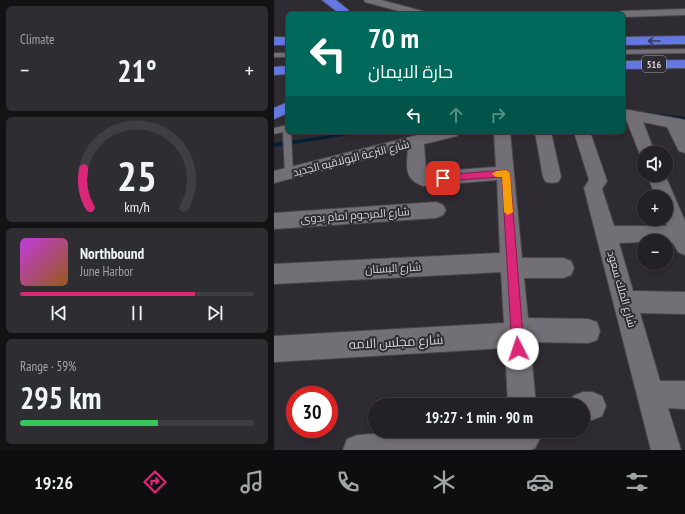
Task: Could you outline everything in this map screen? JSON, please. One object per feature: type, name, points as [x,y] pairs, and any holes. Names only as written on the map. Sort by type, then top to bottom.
[{"type":"highway","points":[[328,0],[345,12]]},
{"type":"highway","name":"516","points":[[625,41],[685,40]]},
{"type":"highway","points":[[274,41],[286,41]]},
{"type":"highway","name":"516","points":[[625,65],[685,64]]},
{"type":"highway","points":[[274,70],[286,70]]},
{"type":"highway","points":[[274,114],[286,108]]},
{"type":"street","points":[[369,0],[414,12]]},
{"type":"street","points":[[625,14],[685,12]]},
{"type":"street","points":[[627,114],[679,124],[685,147]]},
{"type":"street","points":[[627,114],[643,146]]},
{"type":"street","name":"شارع الترعة البولاقيه الجديد","points":[[281,176],[443,134]]},
{"type":"street","points":[[502,134],[522,398]]},
{"type":"street","points":[[543,134],[552,177]]},
{"type":"street","name":"شارع الملك سعود","points":[[583,134],[598,181],[593,186],[666,450]]},
{"type":"street","points":[[416,141],[416,172],[420,177],[428,180],[506,173]]},
{"type":"street","name":"شارع المرحوم امام بدوى","points":[[274,221],[436,210]]},
{"type":"street","points":[[606,235],[683,240],[673,215]]},
{"type":"street","name":"شارع البستان","points":[[274,274],[512,265],[563,268]]},
{"type":"street","points":[[625,302],[685,303]]},
{"type":"street","name":"شارع مجلس الامه","points":[[274,349],[517,333],[588,331]]},
{"type":"street","points":[[651,394],[685,395]]},
{"type":"street","points":[[358,450],[525,440]]},
{"type":"lane","points":[[625,52],[685,51]]},
{"type":"lane","points":[[274,55],[286,55]]},
{"type":"lane","points":[[274,131],[286,128]]},
{"type":"lane","points":[[281,176],[287,134]]},
{"type":"waterway","points":[[625,110],[685,118]]},
{"type":"waterway","points":[[274,145],[348,134]]},
{"type":"slow traffic","points":[[496,174],[506,173],[508,212]]},
{"type":"route","points":[[443,178],[506,173],[518,349]]}]
